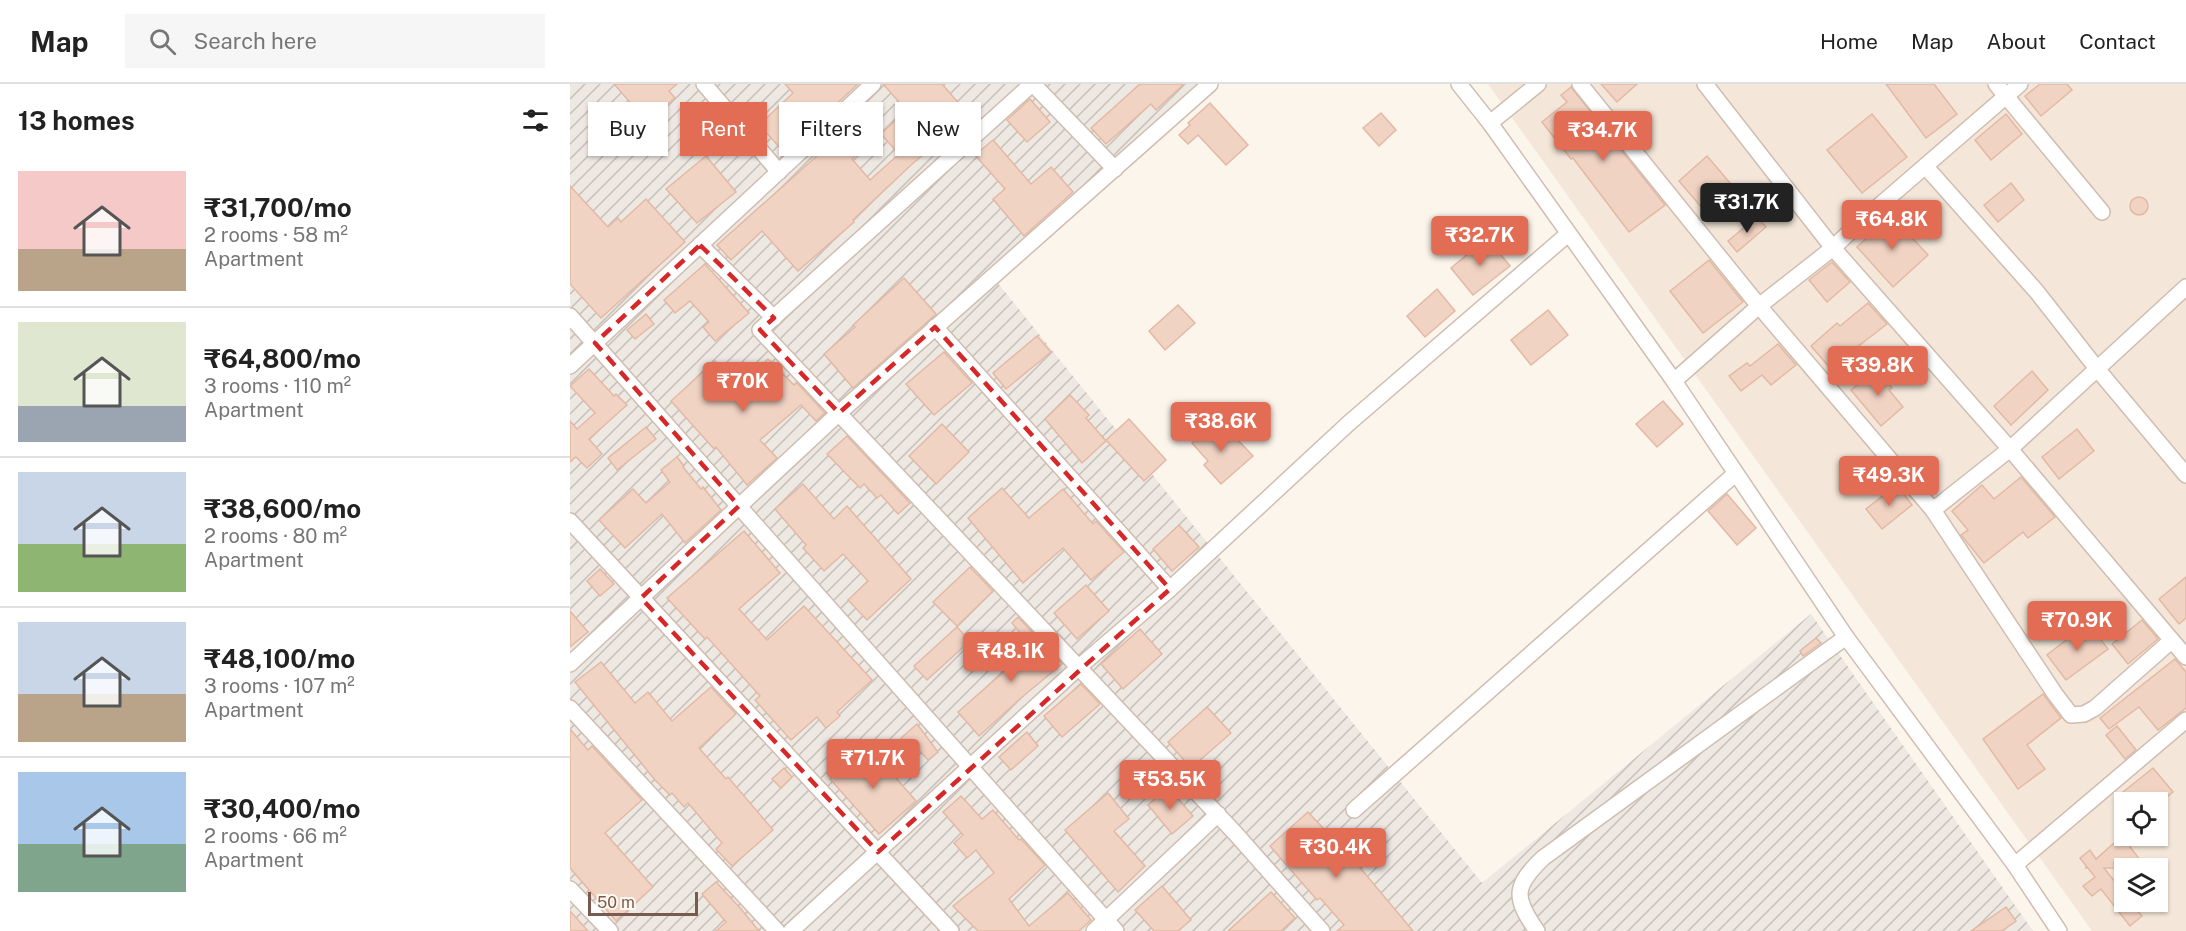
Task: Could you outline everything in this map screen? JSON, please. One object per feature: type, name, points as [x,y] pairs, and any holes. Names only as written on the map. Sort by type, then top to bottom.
[{"type":"street","points":[[704,84],[778,172]]},
{"type":"street","points":[[1115,169],[1033,84],[760,330],[1218,814],[1322,931]]},
{"type":"street","points":[[570,664],[839,413],[1209,84]]},
{"type":"street","points":[[1459,84],[1490,123],[1674,381],[1846,637],[2015,865],[2059,931]]},
{"type":"street","points":[[1490,123],[1538,84]]},
{"type":"street","points":[[1580,84],[1759,306],[1933,510],[2055,694],[2071,714],[2084,714],[2095,708],[2171,641]]},
{"type":"street","points":[[1706,84],[1833,248],[2010,448],[2186,657]]},
{"type":"street","points":[[1996,84],[2102,212]]},
{"type":"street","points":[[1674,381],[1759,306],[1833,248],[2020,84]]},
{"type":"street","points":[[570,366],[868,86]]},
{"type":"street","points":[[1926,166],[2037,292],[2098,370],[2186,474]]},
{"type":"street","points":[[791,931],[1079,667],[1170,589],[1349,423],[1568,234]]},
{"type":"street","points":[[700,245],[774,318]]},
{"type":"street","points":[[1933,510],[2010,448],[2098,370],[2186,287]]},
{"type":"street","points":[[570,316],[1111,925]]},
{"type":"street","points":[[935,327],[1170,589]]},
{"type":"street","points":[[1354,810],[1735,474]]},
{"type":"street","points":[[570,521],[951,931]]},
{"type":"street","points":[[1537,931],[1524,912],[1520,895],[1525,876],[1543,858],[1846,637]]},
{"type":"street","points":[[570,708],[777,931]]},
{"type":"street","points":[[2015,865],[2186,720]]},
{"type":"street","points":[[1094,931],[1111,925],[1218,814]]},
{"type":"street","points":[[570,889],[610,931]]},
{"type":"highlighted area","points":[[700,245],[774,318],[760,330],[839,413],[935,327],[1170,589],[878,852],[641,598],[739,506],[595,343]]},
{"type":"shaded area","points":[[570,84],[1197,84],[993,277],[1482,883],[1811,614],[2033,931],[570,931]]},
{"type":"shaded area","points":[[1488,84],[2186,84],[2186,931],[2092,931]]},
{"type":"building","points":[[614,84],[677,84],[669,91],[675,98],[668,104],[668,102],[630,102]]},
{"type":"building","points":[[785,84],[858,84],[838,102],[783,102],[793,93]]},
{"type":"building","points":[[883,84],[942,84],[958,102],[899,102]]},
{"type":"building","points":[[1140,84],[1184,84],[1156,110],[1151,104],[1106,144],[1091,128]]},
{"type":"building","points":[[1601,84],[1637,84],[1617,102]]},
{"type":"building","points":[[1886,84],[1934,84],[1957,114],[1926,138]]},
{"type":"building","points":[[2040,84],[2067,84],[2072,90],[2041,116],[2025,96]]},
{"type":"building","points":[[1571,87],[1665,205],[1629,232],[1573,158],[1571,159],[1542,122],[1567,102],[1561,95]]},
{"type":"building","points":[[1030,99],[1050,122],[1027,142],[1007,120]]},
{"type":"building","points":[[1210,103],[1248,145],[1226,165],[1198,135],[1188,144],[1179,135],[1190,125],[1188,123]]},
{"type":"building","points":[[779,106],[779,147],[767,134],[767,117]]},
{"type":"building","points":[[1381,113],[1396,130],[1379,146],[1363,128]]},
{"type":"building","points":[[1872,114],[1907,157],[1862,193],[1827,150]]},
{"type":"building","points":[[2006,114],[2022,134],[1991,160],[1975,140]]},
{"type":"building","points":[[895,121],[895,150],[883,136],[883,132]]},
{"type":"building","points":[[993,140],[1031,184],[1051,167],[1073,192],[1024,236],[993,199],[1005,189],[976,156],[981,156],[981,150]]},
{"type":"building","points":[[706,156],[736,192],[697,223],[666,189]]},
{"type":"building","points":[[817,156],[855,156],[852,159],[870,180],[897,156],[922,156],[853,220],[854,222],[798,271],[762,231],[731,260],[717,245]]},
{"type":"building","points":[[1707,156],[1730,183],[1702,208],[1679,181]]},
{"type":"building","points":[[2011,183],[2024,200],[1998,222],[1984,205]]},
{"type":"building","points":[[570,186],[608,227],[618,218],[621,222],[646,199],[685,242],[601,318],[570,284]]},
{"type":"building","points":[[2135,197],[2143,197],[2148,202],[2146,213],[2135,215],[2130,210],[2130,202]]},
{"type":"building","points":[[1891,215],[1928,255],[1893,287],[1857,247]]},
{"type":"building","points":[[1757,217],[1766,227],[1737,252],[1728,241]]},
{"type":"building","points":[[1487,238],[1510,266],[1473,295],[1451,268]]},
{"type":"building","points":[[1709,260],[1743,302],[1703,333],[1670,291]]},
{"type":"building","points":[[1832,262],[1850,282],[1827,302],[1809,280]]},
{"type":"building","points":[[705,264],[749,313],[715,341],[703,327],[709,322],[690,301],[675,313],[664,300]]},
{"type":"building","points":[[904,278],[936,314],[853,388],[824,354]]},
{"type":"building","points":[[1437,289],[1455,311],[1425,337],[1407,316]]},
{"type":"building","points":[[1868,303],[1887,324],[1830,368],[1811,346],[1837,323],[1840,326]]},
{"type":"building","points":[[1178,305],[1195,323],[1165,350],[1149,331]]},
{"type":"building","points":[[1548,310],[1568,335],[1531,365],[1511,340]]},
{"type":"building","points":[[646,314],[654,324],[635,339],[627,330]]},
{"type":"building","points":[[1037,336],[1051,352],[1006,389],[993,373]]},
{"type":"building","points":[[1778,344],[1796,365],[1771,385],[1762,375],[1741,391],[1729,376],[1747,363],[1750,366]]},
{"type":"building","points":[[944,352],[972,383],[934,415],[906,384]]},
{"type":"building","points":[[768,359],[794,385],[797,383],[825,413],[816,421],[801,405],[760,440],[777,458],[747,485],[716,447],[714,449],[671,401],[715,361],[738,386]]},
{"type":"building","points":[[589,369],[614,396],[616,394],[627,405],[589,439],[602,454],[587,468],[576,457],[570,462],[570,421],[577,429],[595,413],[570,386]]},
{"type":"building","points":[[1877,369],[1892,388],[1889,390],[1903,407],[1881,426],[1851,390]]},
{"type":"building","points":[[2032,371],[2048,390],[2011,425],[1994,406]]},
{"type":"building","points":[[1070,395],[1089,415],[1086,418],[1106,441],[1082,463],[1045,419]]},
{"type":"building","points":[[1663,401],[1683,424],[1657,447],[1636,424]]},
{"type":"building","points":[[1129,419],[1166,460],[1144,481],[1106,440]]},
{"type":"building","points":[[1215,422],[1232,440],[1235,437],[1253,456],[1221,484],[1204,465],[1208,461],[1192,443]]},
{"type":"building","points":[[942,424],[969,452],[936,484],[909,456]]},
{"type":"building","points":[[646,427],[656,439],[617,470],[608,458]]},
{"type":"building","points":[[2077,429],[2094,451],[2059,479],[2042,457]]},
{"type":"building","points":[[847,436],[910,503],[898,514],[881,495],[877,498],[864,484],[860,488],[827,454]]},
{"type":"building","points":[[677,457],[701,489],[703,487],[721,510],[685,543],[662,514],[625,548],[599,520],[633,489],[646,503],[670,482],[661,470]]},
{"type":"building","points":[[2021,477],[2055,517],[2028,538],[2023,532],[1984,563],[1961,535],[1968,530],[1952,511],[1982,485],[1994,499]]},
{"type":"building","points":[[803,484],[834,519],[847,506],[911,579],[867,620],[848,600],[868,581],[843,554],[824,571],[803,548],[806,545],[775,509]]},
{"type":"building","points":[[1897,485],[1912,505],[1882,529],[1866,509]]},
{"type":"building","points":[[1002,488],[1029,518],[1063,489],[1093,524],[1096,521],[1124,552],[1091,580],[1063,548],[1023,583],[968,518]]},
{"type":"building","points":[[1727,494],[1756,528],[1737,545],[1708,511]]},
{"type":"building","points":[[1179,525],[1199,547],[1172,571],[1153,549]]},
{"type":"building","points":[[744,531],[780,573],[739,609],[767,640],[804,606],[872,680],[837,712],[840,716],[826,728],[817,717],[791,740],[755,700],[760,696],[707,637],[705,639],[667,598]]},
{"type":"building","points":[[970,567],[993,591],[957,626],[933,602]]},
{"type":"building","points":[[600,569],[614,584],[600,596],[587,581]]},
{"type":"building","points":[[2186,577],[2186,618],[2179,624],[2159,599]]},
{"type":"building","points":[[1086,585],[1109,611],[1077,639],[1054,613]]},
{"type":"building","points":[[570,611],[588,632],[570,647]]},
{"type":"building","points":[[1018,617],[1062,664],[979,736],[958,712],[1032,647],[1012,623]]},
{"type":"building","points":[[2142,620],[2158,639],[2128,664],[2112,644]]},
{"type":"building","points":[[2088,623],[2108,649],[2066,680],[2047,655]]},
{"type":"building","points":[[957,627],[970,641],[927,680],[914,666]]},
{"type":"building","points":[[1140,629],[1162,654],[1123,689],[1101,664]]},
{"type":"building","points":[[1816,638],[1821,643],[1803,656],[1800,651]]},
{"type":"building","points":[[2175,659],[2186,672],[2186,708],[2158,730],[2139,707],[2109,729],[2100,718]]},
{"type":"building","points":[[601,662],[635,703],[648,692],[672,721],[711,687],[736,714],[699,748],[726,779],[728,777],[773,830],[732,866],[716,849],[722,843],[688,803],[684,807],[672,793],[670,795],[655,780],[575,682]]},
{"type":"building","points":[[1081,684],[1100,704],[1062,737],[1044,716]]},
{"type":"building","points":[[2043,694],[2061,718],[2027,745],[2045,769],[2018,789],[1983,739]]},
{"type":"building","points":[[1207,707],[1231,733],[1191,768],[1168,742]]},
{"type":"building","points":[[917,724],[938,752],[928,760],[917,748],[913,752],[901,738]]},
{"type":"building","points":[[2117,726],[2136,750],[2125,759],[2106,735]]},
{"type":"building","points":[[570,729],[588,750],[592,746],[642,800],[605,833],[653,887],[616,921],[570,868]]},
{"type":"building","points":[[1027,732],[1038,746],[1011,770],[999,757]]},
{"type":"building","points":[[868,746],[916,801],[879,834],[830,779]]},
{"type":"building","points":[[784,768],[792,777],[781,788],[772,779]]},
{"type":"building","points":[[2153,768],[2173,792],[2168,796],[2168,792],[2123,792]]},
{"type":"building","points":[[1168,787],[1193,816],[1172,834],[1148,805]]},
{"type":"building","points":[[1108,793],[1129,819],[1114,831],[1145,866],[1118,892],[1065,830]]},
{"type":"building","points":[[961,796],[982,819],[993,810],[1045,865],[1009,899],[1029,926],[1068,893],[1091,920],[1079,931],[978,931],[953,906],[994,873],[976,850],[967,858],[954,843],[963,835],[943,812]]},
{"type":"building","points":[[1308,812],[1357,864],[1413,931],[1337,931],[1344,925],[1320,898],[1317,900],[1270,846]]},
{"type":"building","points":[[2114,843],[2114,846],[2130,846],[2138,858],[2114,858],[2114,868],[2104,868],[2114,880],[2114,906],[2101,889],[2092,896],[2083,886],[2095,877],[2088,868],[2085,868],[2087,867],[2080,858],[2090,850],[2096,859]]},
{"type":"building","points":[[716,882],[759,931],[716,931],[726,922],[702,894]]},
{"type":"building","points":[[1162,886],[1191,920],[1178,931],[1154,931],[1135,910]]},
{"type":"building","points":[[1271,892],[1295,918],[1281,931],[1228,931]]},
{"type":"building","points":[[2006,907],[2016,921],[2002,931],[1971,931]]},
{"type":"building","points":[[570,911],[588,931],[570,931]]},
{"type":"building","points":[[2119,912],[2138,912],[2142,916],[2130,926]]}]
